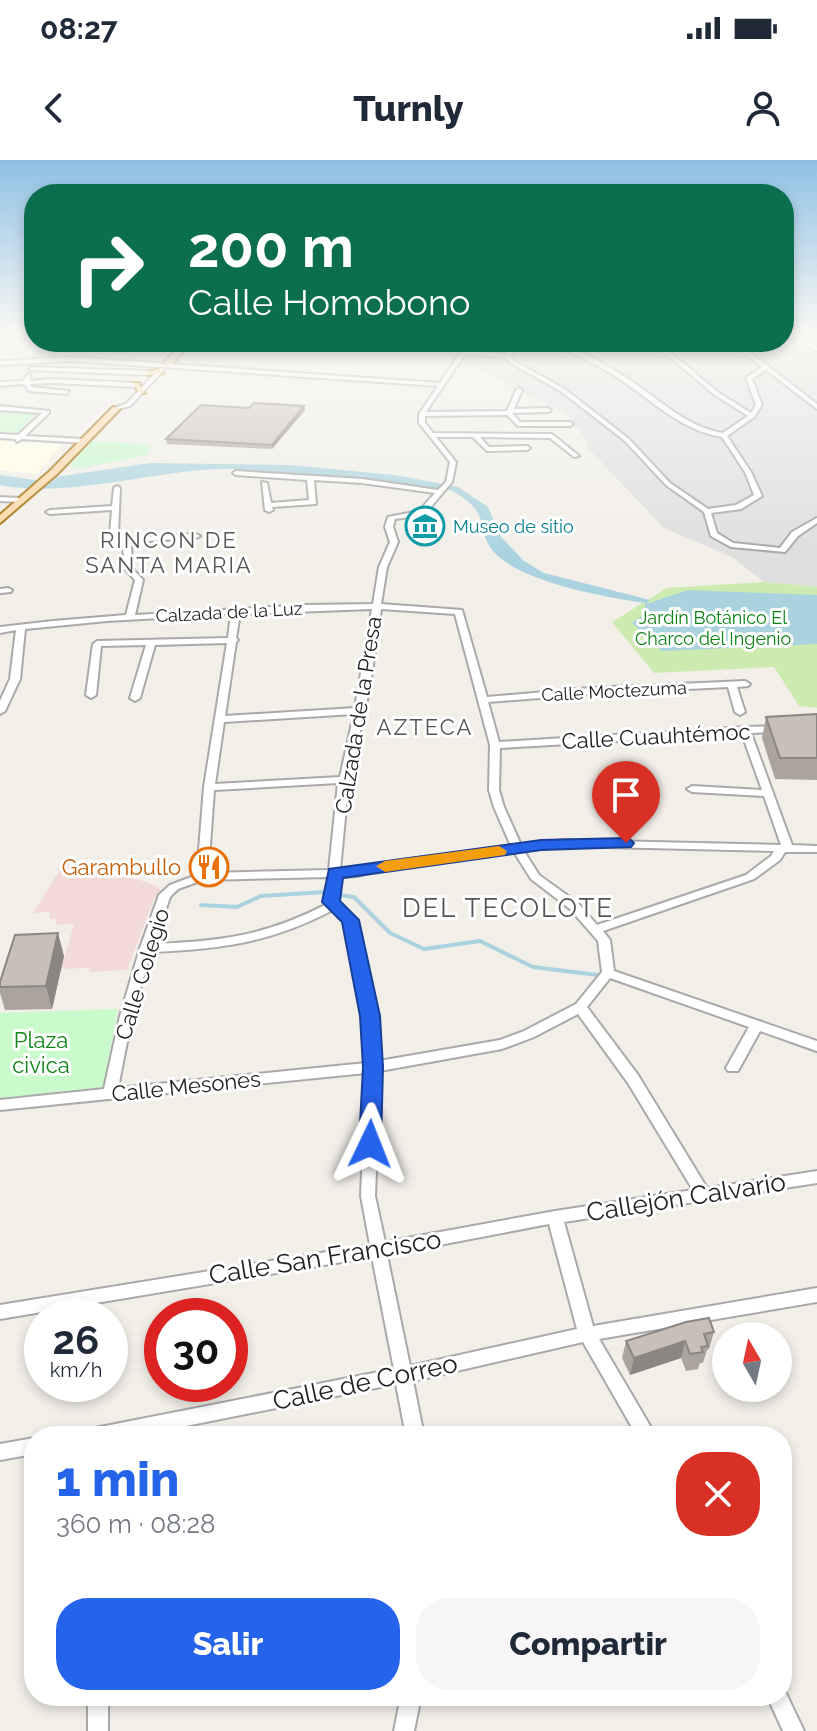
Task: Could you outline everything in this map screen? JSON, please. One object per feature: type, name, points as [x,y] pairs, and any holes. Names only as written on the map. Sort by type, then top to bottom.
[{"type":"main road","points":[[2,517],[53,474],[116,409]]},
{"type":"street","points":[[116,409],[128,404]]},
{"type":"street","points":[[236,473],[362,481],[440,492],[449,482],[453,462],[422,423],[422,414],[427,404]]},
{"type":"street","points":[[473,414],[480,404]]},
{"type":"street","points":[[510,412],[513,404]]},
{"type":"street","points":[[581,404],[627,440],[668,484],[707,511],[714,534],[731,545],[782,550],[795,534],[817,520]]},
{"type":"street","points":[[661,404],[703,433],[724,435],[752,416],[759,404]]},
{"type":"street","points":[[733,404],[752,416]]},
{"type":"street","points":[[0,408],[47,412],[18,439]]},
{"type":"street","points":[[422,414],[548,410]]},
{"type":"street","points":[[510,412],[518,424],[570,424]]},
{"type":"street","points":[[473,434],[487,449],[527,448]]},
{"type":"street","points":[[434,435],[552,436],[576,456]]},
{"type":"street","points":[[707,511],[738,507],[758,496],[755,480],[736,458],[724,435]]},
{"type":"street","points":[[0,438],[83,442]]},
{"type":"street","points":[[264,483],[269,508],[313,502],[310,479]]},
{"type":"street","points":[[117,488],[114,534],[127,540],[196,536]]},
{"type":"street","points":[[0,491],[10,493],[0,499]]},
{"type":"street","name":"Calzada de la Presa","points":[[332,906],[345,780],[375,631],[383,567],[394,542],[389,527],[392,517],[421,513],[440,492]]},
{"type":"street","points":[[0,499],[20,500]]},
{"type":"street","points":[[50,512],[115,508]]},
{"type":"street","points":[[127,540],[128,568],[139,583],[130,618]]},
{"type":"street","name":"Calzada de la Luz","points":[[0,630],[130,618],[376,605],[459,612],[482,700]]},
{"type":"street","points":[[236,612],[209,787],[202,877],[357,873],[394,864],[517,847],[595,842],[817,849]]},
{"type":"street","points":[[0,711],[15,679],[21,627]]},
{"type":"street","points":[[91,695],[97,644],[234,640]]},
{"type":"street","points":[[135,698],[152,641]]},
{"type":"street","name":"Calle Moctezuma","points":[[482,700],[590,691],[745,684]]},
{"type":"street","points":[[732,685],[740,712]]},
{"type":"street","points":[[482,700],[495,745],[497,775],[494,790],[517,847],[535,877],[574,906],[596,929],[607,947],[608,973],[580,1007],[633,1079],[703,1194]]},
{"type":"street","points":[[219,719],[360,711]]},
{"type":"street","name":"Calle Cuauhtémoc","points":[[495,745],[788,729]]},
{"type":"street","points":[[745,730],[784,848]]},
{"type":"street","points":[[209,787],[345,780]]},
{"type":"street","points":[[692,789],[765,793]]},
{"type":"street","points":[[596,929],[750,877],[776,858],[784,848]]},
{"type":"street","name":"Calle Colegio","points":[[110,1095],[126,1016],[165,895],[174,887],[202,877]]},
{"type":"street","points":[[146,948],[243,942],[296,926],[332,906],[350,920],[370,1016],[373,1067],[368,1196],[413,1426]]},
{"type":"street","points":[[608,973],[817,1046]]},
{"type":"street","name":"Calle Mesones","points":[[0,1105],[373,1067],[502,1044],[529,1034],[580,1007]]},
{"type":"street","points":[[733,1068],[757,1024]]},
{"type":"street","name":"Callejón Calvario","points":[[555,1217],[817,1177]]},
{"type":"street","points":[[555,1217],[587,1334],[641,1426]]},
{"type":"street","name":"Calle San Francisco","points":[[0,1312],[378,1250],[555,1217]]},
{"type":"street","name":"Calle de Correo","points":[[146,1426],[404,1375],[587,1334],[817,1295]]},
{"type":"street","points":[[0,1452],[24,1448]]},
{"type":"street","points":[[98,1706],[98,1731]]},
{"type":"street","points":[[404,1731],[409,1706]]},
{"type":"street","points":[[782,1706],[794,1731]]},
{"type":"shaded area","points":[[547,404],[817,404],[817,587],[764,582],[732,557],[664,528],[585,445],[589,443],[568,415]]},
{"type":"shaded area","points":[[0,441],[63,444],[36,474],[0,470]]},
{"type":"shaded area","points":[[65,862],[77,868],[147,882],[165,891],[160,898],[154,899],[127,970],[89,972],[89,968],[61,969],[74,924],[56,925],[56,919],[50,919],[50,912],[33,913]]},
{"type":"green space","points":[[0,410],[41,414],[15,436],[0,435]]},
{"type":"green space","points":[[92,441],[151,444],[148,455],[76,469],[70,465]]},
{"type":"green space","name":"Jardín Botánico El Charco del Ingenio","points":[[764,582],[817,587],[817,708],[799,706],[774,667],[654,673],[612,622],[667,588]]},
{"type":"green space","name":"Plaza civica","points":[[118,1009],[103,1087],[0,1098],[0,1013]]},
{"type":"water","points":[[150,463],[290,465],[395,475],[458,487],[488,507],[500,536],[524,561],[544,573],[650,600],[646,604],[688,590],[817,595],[817,644],[662,651],[632,623],[645,614],[645,603],[543,580],[506,563],[488,543],[474,507],[451,490],[233,469],[175,473],[86,486],[28,488],[0,485],[0,475],[35,480]]},
{"type":"building","points":[[253,404],[304,406],[272,445],[166,439],[201,405],[249,408]]},
{"type":"building","points":[[817,714],[817,758],[780,758],[766,717]]},
{"type":"building","points":[[58,933],[46,986],[0,987],[15,935]]},
{"type":"building","points":[[709,1318],[712,1332],[704,1334],[708,1346],[701,1347],[703,1352],[690,1354],[685,1341],[634,1358],[626,1341]]},
{"type":"waterway","points":[[201,905],[237,907],[261,896],[325,892]]},
{"type":"waterway","points":[[339,895],[354,897],[390,933],[424,949],[480,941],[533,967],[598,975]]},
{"type":"waterway","points":[[798,1044],[793,1042],[817,1051]]},
{"type":"slow traffic","points":[[385,866],[499,851]]},
{"type":"place","name":"Museo de sitio","points":[[425,526]]},
{"type":"place","name":"Garambullo","points":[[209,867]]},
{"type":"district","name":"RINCON DE SANTA MARIA","points":[[169,552]]},
{"type":"district","name":"AZTECA","points":[[425,727]]},
{"type":"district","name":"DEL TECOLOTE","points":[[508,908]]},
{"type":"route","points":[[370,1144],[373,1067],[370,1016],[350,920],[331,902],[335,873],[357,873],[394,864],[541,845],[626,843]]}]
